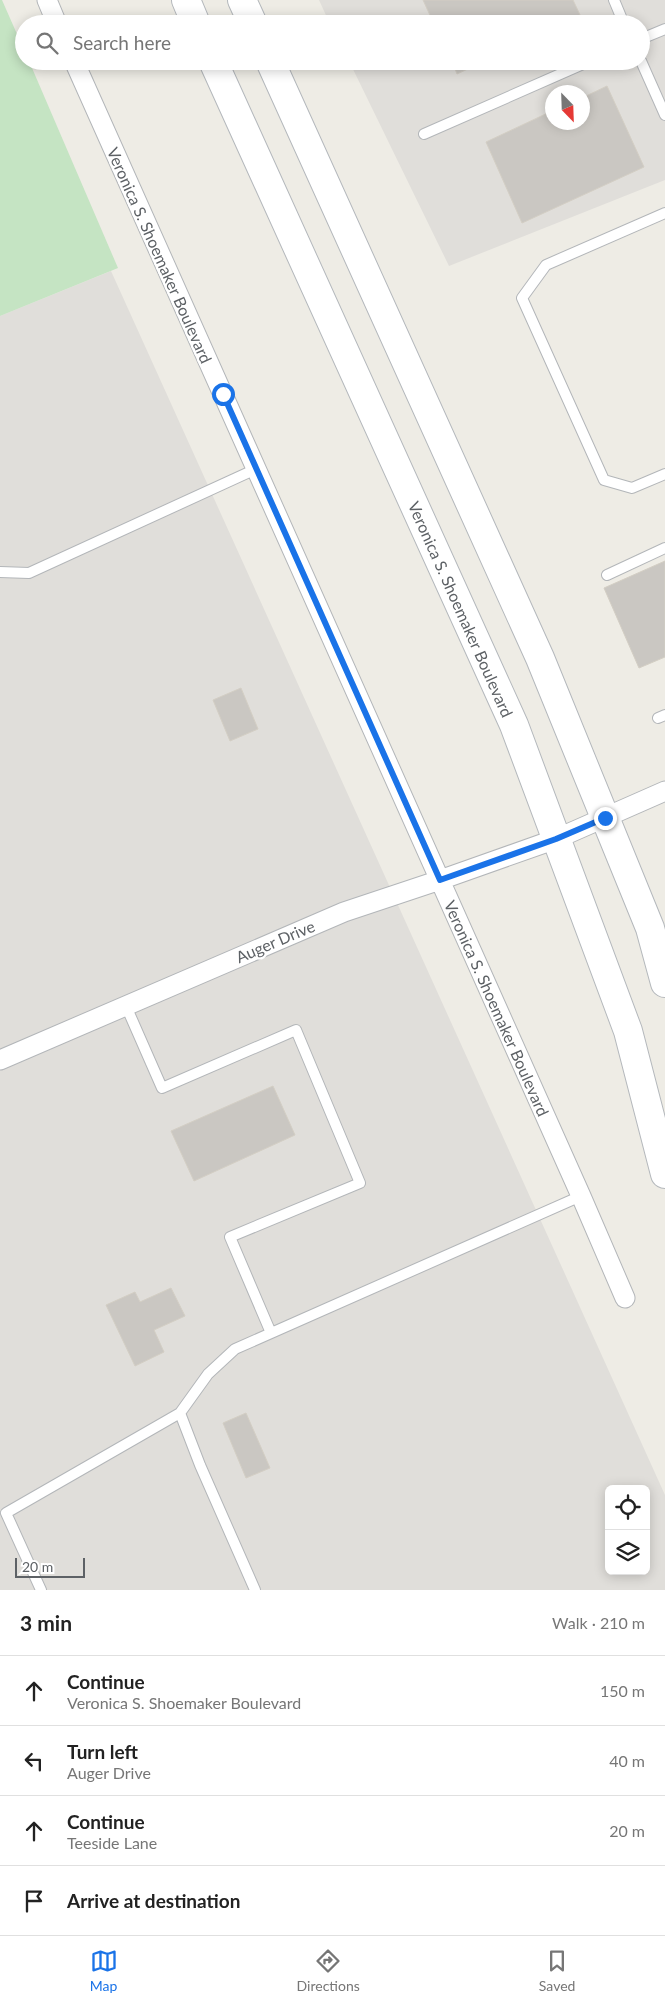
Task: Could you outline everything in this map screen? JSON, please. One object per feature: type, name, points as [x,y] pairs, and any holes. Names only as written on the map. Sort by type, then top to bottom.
[{"type":"street","points":[[47,0],[53,15]]},
{"type":"street","points":[[186,0],[192,15]]},
{"type":"street","points":[[242,0],[249,15]]},
{"type":"street","name":"Veronica S. Shoemaker Boulevard","points":[[78,70],[625,1298]]},
{"type":"street","name":"Veronica S. Shoemaker Boulevard","points":[[217,70],[514,724],[628,1032],[665,1174]]},
{"type":"street","points":[[274,70],[540,658],[650,928],[665,983]]},
{"type":"street","name":"Auger Drive","points":[[0,1060],[344,912],[556,839],[665,791]]},
{"type":"lane","points":[[614,0],[620,15]]},
{"type":"lane","points":[[650,35],[665,29]]},
{"type":"lane","points":[[424,134],[570,70]]},
{"type":"lane","points":[[645,70],[665,114]]},
{"type":"lane","points":[[665,213],[546,265],[522,298],[604,480],[632,488],[665,474]]},
{"type":"lane","points":[[0,572],[29,573],[256,469]]},
{"type":"lane","points":[[608,575],[665,548]]},
{"type":"lane","points":[[126,1006],[162,1088],[296,1030],[360,1183],[230,1238],[271,1333]]},
{"type":"lane","points":[[41,1590],[3,1514],[180,1413],[208,1374],[235,1349],[581,1196]]},
{"type":"lane","points":[[180,1413],[200,1465],[255,1590]]},
{"type":"shaded area","points":[[319,0],[665,0],[665,180],[449,266],[353,70],[650,70],[650,15],[326,15]]},
{"type":"shaded area","points":[[111,271],[665,1495],[665,1590],[0,1590],[0,316]]},
{"type":"green space","points":[[0,0],[2,0],[15,30],[15,70],[33,70],[118,268],[0,316]]},
{"type":"building","points":[[423,0],[573,0],[580,15],[430,15]]},
{"type":"building","points":[[455,70],[466,70],[457,74]]},
{"type":"building","points":[[607,86],[644,167],[522,223],[486,142],[545,114],[545,130],[590,130],[590,94]]},
{"type":"building","points":[[665,561],[665,657],[639,668],[604,588]]},
{"type":"building","points":[[241,688],[258,729],[230,741],[213,700]]},
{"type":"building","points":[[273,1086],[295,1135],[194,1181],[171,1131]]},
{"type":"building","points":[[171,1288],[185,1316],[154,1330],[164,1352],[135,1366],[106,1305],[135,1292],[140,1302]]},
{"type":"building","points":[[246,1413],[270,1468],[246,1478],[223,1423]]},
{"type":"route","points":[[223,394],[440,880],[556,839],[605,818]]}]
